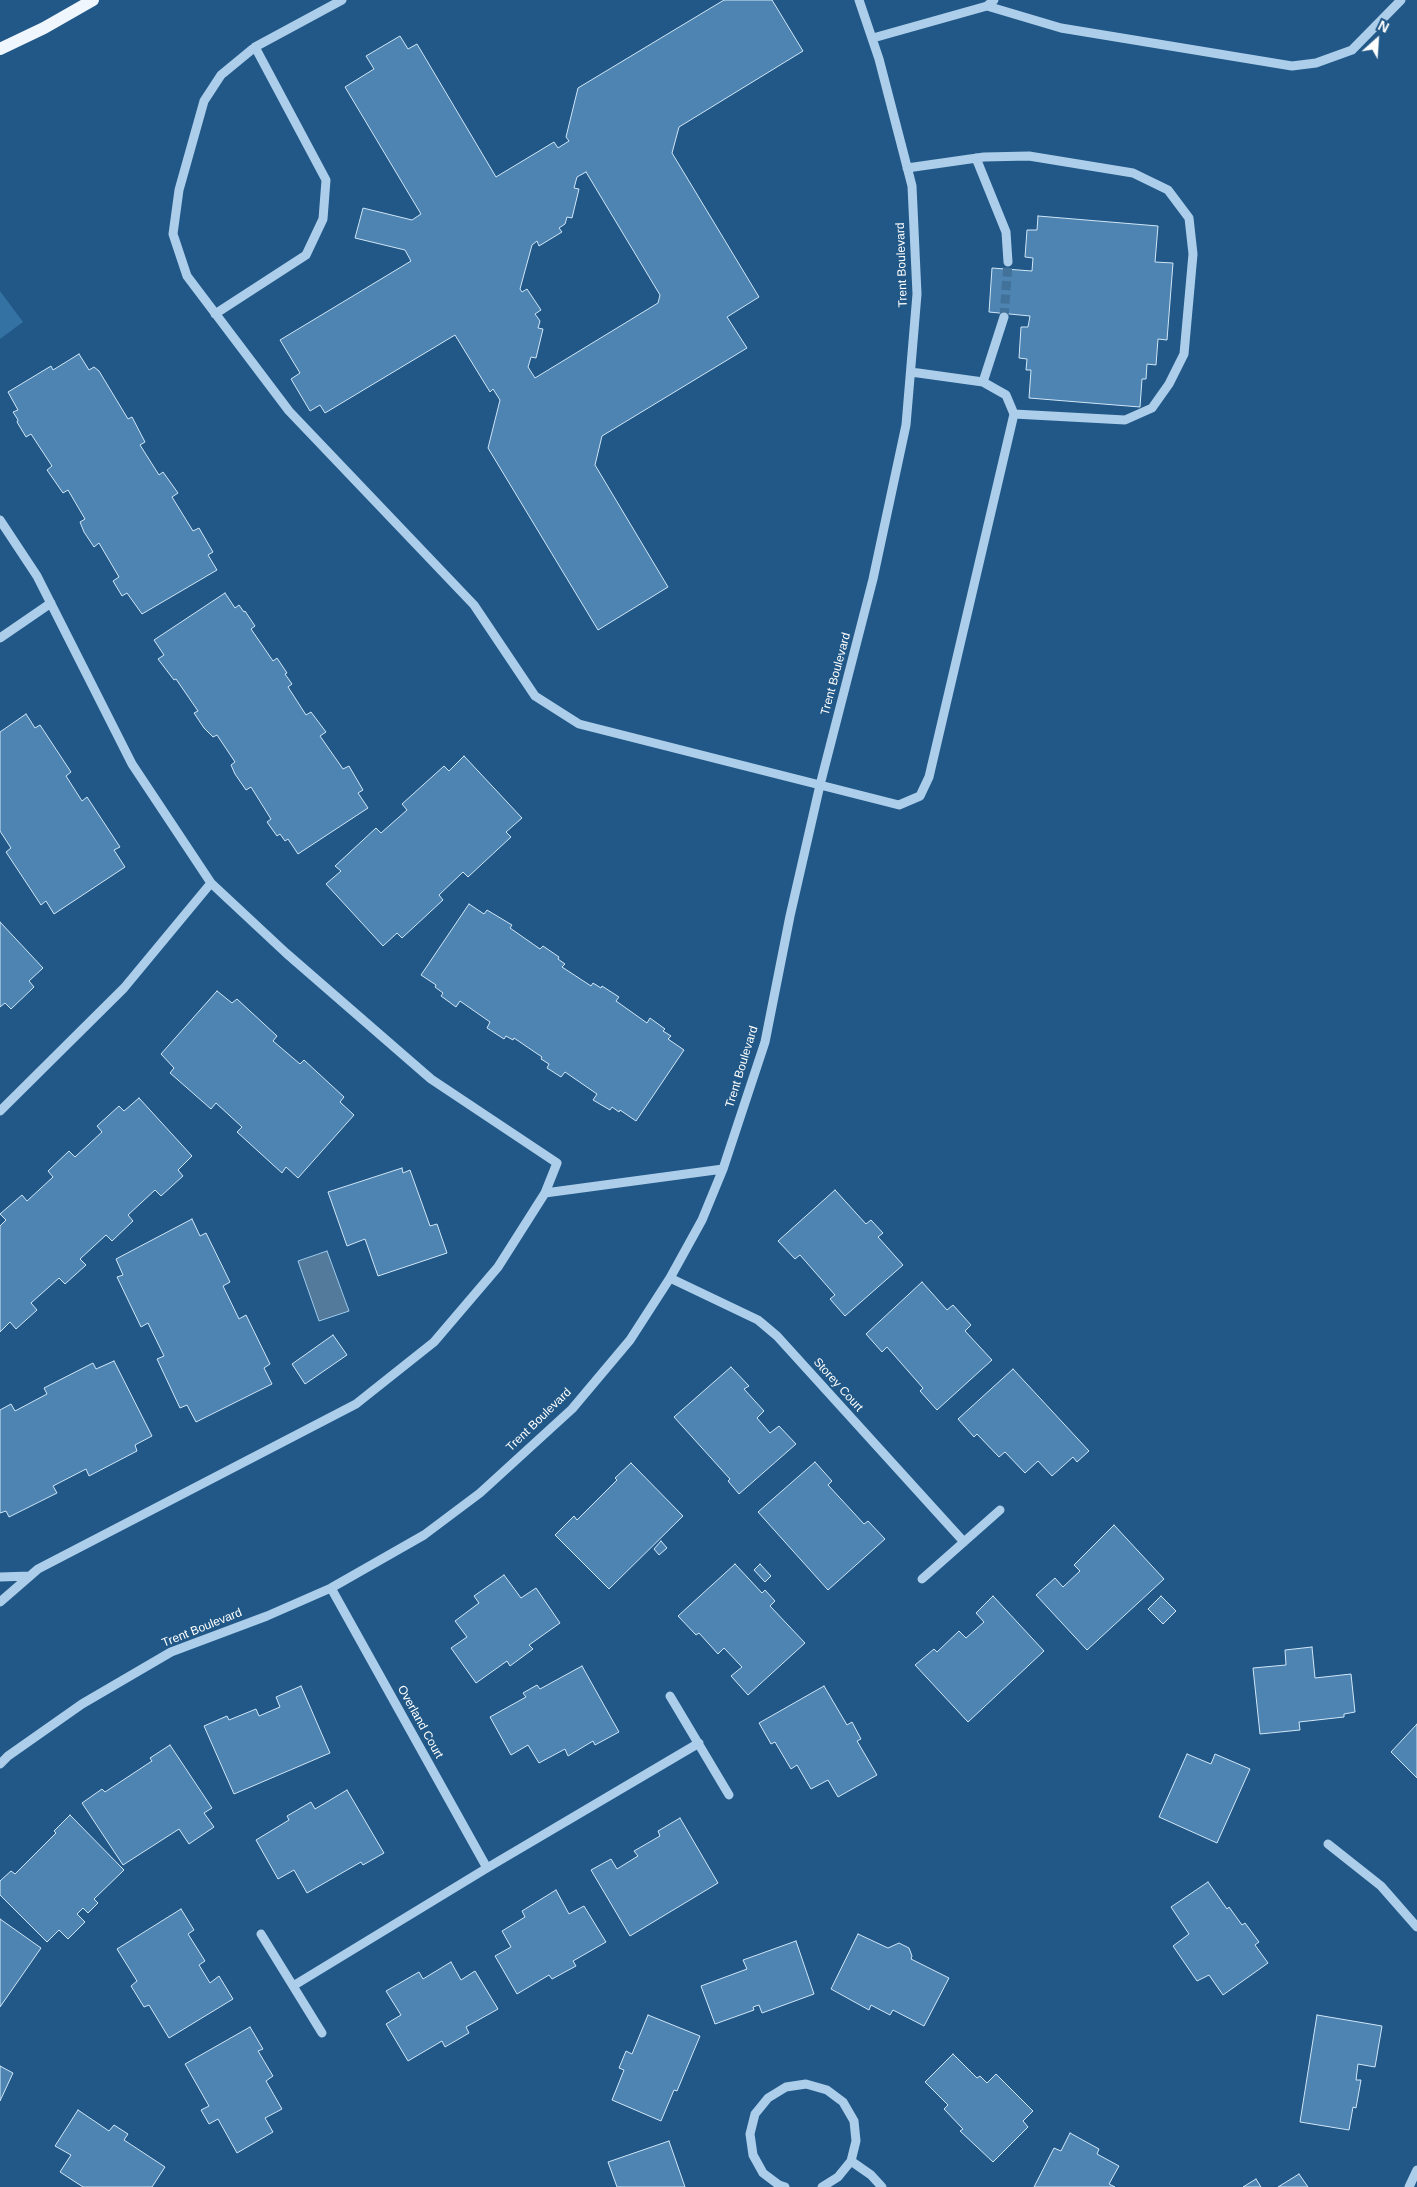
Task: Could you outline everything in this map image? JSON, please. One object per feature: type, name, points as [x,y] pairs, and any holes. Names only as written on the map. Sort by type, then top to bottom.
[{"type":"main road","points":[[0,49],[44,28],[93,0]]},
{"type":"street","points":[[342,0],[255,47],[221,75],[204,100],[179,190],[173,234],[187,276],[289,411],[474,605],[535,696],[579,724],[899,805],[920,796],[929,777],[1014,414],[1006,395],[983,382],[911,372]]},
{"type":"street","name":"Trent Boulevard","points":[[0,1764],[8,1756],[82,1704],[171,1652],[267,1616],[330,1588],[424,1535],[480,1493],[572,1409],[630,1340],[670,1278],[702,1220],[723,1169],[765,1042],[790,916],[820,785],[874,579],[906,426],[917,294],[912,186],[873,38],[859,0]]},
{"type":"street","points":[[873,38],[990,3],[1061,28],[1292,66],[1316,62],[1352,50],[1401,0]]},
{"type":"street","points":[[215,314],[306,255],[323,219],[326,180],[255,47]]},
{"type":"street","points":[[907,168],[976,158],[1029,156],[1133,173],[1168,190],[1189,218],[1193,254],[1184,354],[1169,384],[1152,408],[1125,420],[1014,414]]},
{"type":"street","points":[[976,158],[1006,232],[1008,262]]},
{"type":"street","points":[[983,382],[1004,317]]},
{"type":"street","points":[[0,520],[37,576],[132,764],[211,883],[286,953],[431,1079],[557,1163],[545,1193],[498,1267],[434,1342],[356,1404],[38,1568],[0,1602]]},
{"type":"street","points":[[0,638],[50,603]]},
{"type":"street","points":[[0,1111],[124,988],[211,883]]},
{"type":"street","points":[[545,1193],[723,1169]]},
{"type":"street","name":"Storey Court","points":[[670,1278],[758,1320],[777,1336],[964,1542]]},
{"type":"street","points":[[922,1579],[1000,1510]]},
{"type":"street","points":[[0,1577],[30,1576]]},
{"type":"street","name":"Overland Court","points":[[330,1588],[487,1868]]},
{"type":"street","points":[[670,1696],[729,1795]]},
{"type":"street","points":[[293,1986],[487,1868],[699,1744]]},
{"type":"street","points":[[1328,1844],[1381,1886],[1417,1926]]},
{"type":"street","points":[[260,1934],[322,2033]]},
{"type":"street","points":[[785,2187],[779,2186],[763,2173],[753,2155],[750,2134],[755,2114],[768,2098],[786,2087],[806,2084],[827,2090],[843,2102],[854,2121],[856,2141],[851,2161],[838,2178],[822,2187]]},
{"type":"street","points":[[851,2161],[871,2175],[882,2187]]},
{"type":"street","points":[[1409,2187],[1417,2170]]},
{"type":"shaded area","points":[[0,291],[23,322],[0,339]]},
{"type":"shaded area","points":[[327,1251],[349,1311],[319,1321],[298,1261]]},
{"type":"building","points":[[724,0],[772,0],[803,51],[679,127],[672,153],[759,297],[727,317],[747,348],[602,436],[595,465],[668,587],[598,630],[488,448],[500,400],[493,389],[490,392],[455,335],[325,413],[320,405],[310,411],[291,379],[300,373],[280,340],[411,261],[405,250],[355,238],[363,208],[412,220],[421,214],[345,87],[374,69],[366,56],[400,36],[408,49],[417,44],[496,177],[554,142],[558,148],[569,141],[566,137],[578,88]],"holes":[[[586,172],[660,295],[658,303],[535,378],[528,367],[531,357],[536,358],[543,329],[538,328],[540,321],[535,314],[541,310],[527,289],[522,292],[520,289],[532,245],[537,241],[539,246],[562,232],[559,228],[565,224],[567,217],[572,218],[579,189],[574,188],[577,177]]]},
{"type":"building","points":[[1038,216],[1158,226],[1155,262],[1173,263],[1167,340],[1158,339],[1156,365],[1147,364],[1146,379],[1142,379],[1140,407],[1029,398],[1031,370],[1026,370],[1027,359],[1019,358],[1021,327],[1028,327],[1030,316],[989,312],[992,268],[1032,271],[1033,258],[1025,257],[1027,230],[1037,230]]},
{"type":"building","points":[[79,354],[89,370],[94,367],[99,371],[128,419],[132,417],[145,442],[140,445],[159,475],[163,472],[178,493],[172,497],[193,531],[199,528],[213,552],[208,555],[217,570],[142,614],[127,593],[122,596],[113,581],[119,577],[99,543],[94,547],[84,532],[80,522],[85,519],[68,490],[63,493],[47,470],[52,466],[31,434],[26,437],[13,412],[18,410],[8,392],[51,366],[53,370]]},
{"type":"building","points":[[225,593],[235,608],[239,605],[245,611],[255,626],[251,629],[273,661],[277,658],[287,673],[285,674],[292,684],[288,687],[306,715],[311,712],[326,732],[320,736],[343,769],[349,766],[363,790],[358,793],[368,808],[298,854],[288,839],[285,841],[280,834],[277,836],[267,822],[271,819],[251,787],[246,790],[235,774],[231,765],[235,762],[217,735],[213,737],[204,728],[194,713],[198,711],[176,679],[174,680],[158,659],[164,655],[154,640]]},
{"type":"building","points":[[26,714],[35,728],[40,725],[71,772],[66,776],[82,801],[87,797],[120,847],[114,850],[125,867],[54,914],[46,901],[41,905],[6,852],[11,848],[0,831],[0,732]]},
{"type":"building","points":[[464,756],[522,818],[506,832],[511,837],[468,877],[463,872],[439,895],[443,900],[402,938],[397,933],[383,946],[326,884],[341,871],[335,866],[376,828],[381,833],[407,810],[402,804],[444,766],[449,771]]},
{"type":"building","points":[[469,904],[484,914],[487,910],[512,925],[510,928],[540,949],[543,946],[559,957],[558,959],[565,964],[562,967],[591,986],[593,983],[601,988],[602,986],[619,997],[616,1001],[647,1023],[650,1018],[671,1036],[668,1039],[684,1050],[636,1121],[620,1110],[619,1112],[612,1107],[610,1110],[593,1100],[597,1094],[565,1072],[561,1077],[547,1068],[549,1064],[541,1059],[542,1057],[514,1038],[513,1040],[506,1036],[504,1039],[487,1028],[490,1022],[460,1001],[456,1007],[441,996],[443,993],[435,987],[436,985],[421,975]]},
{"type":"building","points":[[0,922],[43,968],[29,981],[34,987],[11,1009],[5,1003],[0,1007]]},
{"type":"building","points":[[217,991],[232,1003],[237,999],[277,1036],[273,1041],[300,1064],[304,1060],[344,1097],[340,1102],[354,1115],[298,1178],[286,1167],[282,1173],[237,1132],[242,1127],[216,1103],[211,1109],[170,1073],[174,1068],[161,1054]]},
{"type":"building","points":[[139,1098],[192,1156],[178,1170],[183,1176],[161,1196],[155,1190],[128,1215],[133,1221],[112,1241],[106,1235],[80,1259],[86,1265],[65,1284],[59,1278],[31,1303],[37,1310],[16,1329],[10,1322],[0,1332],[0,1226],[6,1220],[0,1214],[22,1195],[27,1201],[53,1177],[48,1171],[69,1151],[75,1157],[102,1132],[97,1126],[119,1106],[124,1111]]},
{"type":"building","points":[[402,1168],[403,1173],[410,1170],[430,1226],[437,1224],[447,1253],[378,1276],[365,1239],[347,1246],[328,1192]]},
{"type":"building","points":[[835,1190],[866,1224],[871,1220],[883,1233],[878,1237],[903,1265],[845,1316],[830,1299],[835,1295],[800,1255],[795,1259],[778,1241]]},
{"type":"building","points":[[192,1219],[200,1236],[206,1233],[230,1282],[223,1286],[239,1319],[246,1315],[270,1364],[264,1368],[272,1384],[196,1422],[187,1405],[180,1408],[157,1359],[164,1356],[148,1323],[141,1327],[117,1277],[123,1275],[116,1259]]},
{"type":"building","points":[[922,1282],[947,1310],[953,1305],[971,1325],[965,1331],[992,1360],[937,1410],[920,1391],[923,1388],[887,1347],[882,1352],[866,1334]]},
{"type":"building","points":[[333,1335],[347,1355],[305,1384],[292,1364]]},
{"type":"building","points":[[114,1361],[152,1436],[135,1445],[137,1451],[89,1476],[86,1469],[53,1486],[57,1493],[9,1517],[6,1511],[0,1513],[0,1410],[11,1404],[15,1411],[47,1394],[44,1388],[93,1363],[96,1369]]},
{"type":"building","points":[[731,1367],[749,1386],[744,1389],[764,1411],[757,1418],[770,1433],[779,1426],[796,1444],[739,1494],[728,1481],[730,1479],[674,1417]]},
{"type":"building","points":[[1013,1369],[1089,1451],[1077,1462],[1073,1457],[1052,1476],[1038,1461],[1025,1473],[1005,1452],[999,1457],[977,1434],[974,1437],[958,1419]]},
{"type":"building","points":[[815,1462],[832,1481],[828,1485],[864,1524],[868,1521],[885,1539],[828,1590],[758,1512]]},
{"type":"building","points":[[631,1463],[683,1516],[609,1589],[555,1535],[574,1516],[577,1520],[617,1480],[615,1478]]},
{"type":"building","points":[[1114,1525],[1164,1579],[1087,1650],[1036,1595],[1055,1578],[1063,1587],[1080,1571],[1074,1565]]},
{"type":"building","points":[[661,1541],[667,1548],[659,1555],[654,1549]]},
{"type":"building","points":[[735,1564],[762,1593],[765,1590],[775,1601],[770,1606],[805,1643],[748,1695],[731,1676],[742,1667],[724,1648],[718,1654],[699,1633],[696,1635],[678,1616]]},
{"type":"building","points":[[760,1564],[771,1576],[765,1582],[754,1570]]},
{"type":"building","points":[[504,1575],[521,1598],[536,1588],[560,1623],[529,1645],[533,1649],[510,1666],[507,1661],[476,1683],[451,1648],[467,1637],[455,1621],[479,1603],[474,1596]]},
{"type":"building","points":[[993,1596],[1044,1651],[968,1722],[915,1665],[934,1649],[937,1652],[959,1631],[966,1638],[984,1622],[976,1613]]},
{"type":"building","points":[[1161,1596],[1176,1611],[1163,1624],[1148,1609]]},
{"type":"building","points":[[1312,1647],[1315,1678],[1351,1674],[1355,1712],[1344,1714],[1344,1717],[1299,1722],[1300,1730],[1260,1734],[1253,1668],[1286,1665],[1285,1650]]},
{"type":"building","points":[[582,1666],[619,1732],[595,1745],[593,1741],[568,1756],[565,1749],[539,1763],[528,1745],[511,1755],[490,1717],[526,1697],[523,1693],[537,1685],[540,1689]]},
{"type":"building","points":[[301,1686],[330,1753],[234,1794],[204,1726],[227,1716],[229,1720],[256,1709],[259,1716],[280,1707],[276,1697]]},
{"type":"building","points":[[824,1686],[847,1725],[852,1722],[861,1739],[857,1741],[877,1775],[838,1797],[828,1780],[811,1789],[797,1765],[791,1769],[775,1742],[771,1744],[759,1723]]},
{"type":"building","points":[[1417,1724],[1417,1778],[1391,1752]]},
{"type":"building","points":[[170,1745],[212,1808],[204,1813],[214,1827],[189,1844],[179,1829],[123,1865],[82,1803],[102,1789],[105,1792],[152,1761],[150,1758]]},
{"type":"building","points":[[1187,1754],[1211,1764],[1215,1754],[1250,1769],[1217,1843],[1159,1817]]},
{"type":"building","points":[[347,1790],[384,1853],[363,1865],[361,1862],[307,1893],[294,1870],[278,1879],[256,1840],[289,1820],[287,1816],[311,1802],[315,1809]]},
{"type":"building","points":[[70,1815],[124,1870],[94,1899],[98,1903],[88,1913],[83,1908],[77,1914],[85,1922],[68,1939],[59,1930],[47,1942],[0,1895],[0,1881],[11,1871],[15,1874],[56,1833],[54,1831]]},
{"type":"building","points":[[680,1818],[718,1883],[630,1936],[591,1870],[611,1859],[617,1869],[638,1856],[634,1851],[660,1836],[658,1831]]},
{"type":"building","points":[[1208,1882],[1227,1909],[1229,1907],[1242,1925],[1245,1923],[1259,1942],[1255,1945],[1268,1963],[1223,1995],[1209,1975],[1197,1981],[1173,1946],[1189,1934],[1171,1907]]},
{"type":"building","points":[[556,1890],[569,1914],[584,1906],[606,1942],[573,1961],[576,1966],[552,1979],[549,1975],[517,1994],[495,1956],[511,1947],[502,1931],[525,1917],[522,1911]]},
{"type":"building","points":[[181,1909],[194,1930],[188,1934],[205,1961],[199,1965],[210,1983],[219,1976],[233,1999],[169,2038],[149,2005],[144,2007],[131,1986],[137,1981],[117,1949]]},
{"type":"building","points":[[0,1919],[41,1948],[0,2007]]},
{"type":"building","points":[[858,1934],[888,1948],[899,1943],[909,1948],[912,1956],[911,1959],[949,1978],[924,2026],[893,2010],[890,2015],[871,2005],[869,2010],[831,1989]]},
{"type":"building","points":[[796,1941],[814,1994],[762,2013],[759,2005],[753,2007],[754,2010],[715,2024],[701,1986],[747,1969],[743,1960]]},
{"type":"building","points":[[451,1962],[461,1980],[475,1971],[498,2009],[466,2027],[469,2033],[445,2047],[442,2041],[408,2061],[386,2024],[401,2015],[386,1991],[419,1972],[423,1979]]},
{"type":"building","points":[[648,2015],[700,2036],[677,2091],[674,2090],[661,2121],[612,2100],[624,2070],[619,2068],[626,2051],[632,2054]]},
{"type":"building","points":[[1317,2015],[1382,2026],[1375,2067],[1358,2064],[1356,2080],[1361,2080],[1356,2108],[1353,2107],[1349,2130],[1300,2122]]},
{"type":"building","points":[[250,2027],[263,2049],[258,2051],[273,2076],[266,2081],[282,2109],[265,2118],[273,2132],[237,2153],[218,2119],[209,2124],[201,2110],[209,2106],[185,2064]]},
{"type":"building","points":[[953,2054],[977,2078],[980,2076],[987,2083],[996,2074],[1033,2111],[1023,2121],[1028,2127],[993,2162],[960,2131],[963,2129],[944,2109],[948,2105],[925,2082]]},
{"type":"building","points":[[0,2066],[13,2073],[0,2101]]},
{"type":"building","points":[[78,2110],[109,2131],[114,2125],[128,2134],[124,2140],[165,2167],[152,2187],[83,2187],[60,2172],[71,2155],[55,2146]]},
{"type":"building","points":[[1070,2133],[1099,2149],[1097,2154],[1119,2166],[1109,2184],[1115,2187],[1034,2187],[1054,2148],[1061,2151]]},
{"type":"building","points":[[669,2141],[685,2187],[617,2187],[608,2162]]},
{"type":"building","points":[[1299,2174],[1308,2187],[1278,2187]]},
{"type":"building","points":[[1256,2179],[1261,2187],[1243,2187]]},
{"type":"tunnel","points":[[1004,317],[1008,262]]}]
